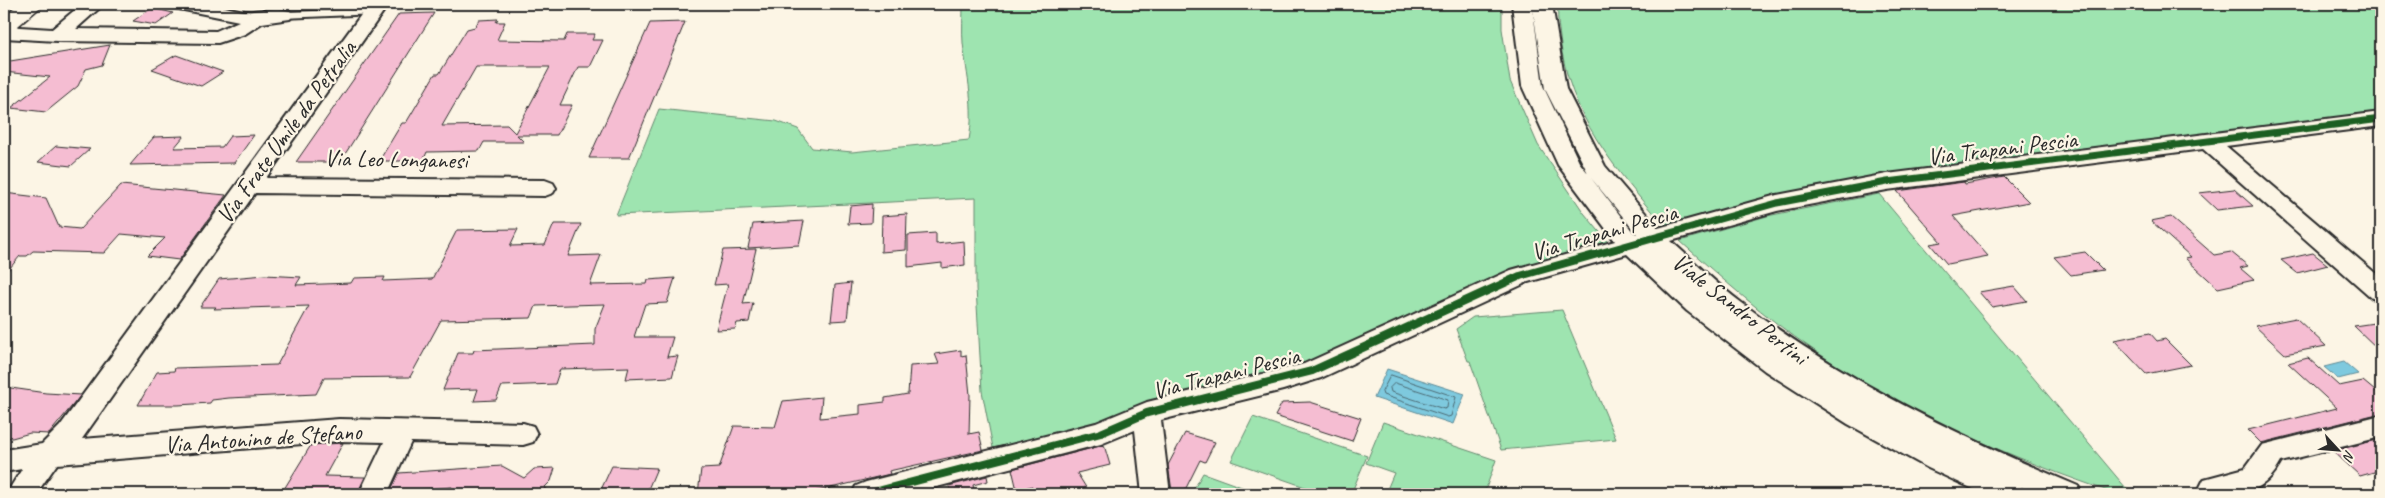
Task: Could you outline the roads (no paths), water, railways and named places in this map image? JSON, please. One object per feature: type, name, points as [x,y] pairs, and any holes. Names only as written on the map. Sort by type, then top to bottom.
[{"type":"street","points":[[4,26],[33,4]]},
{"type":"street","points":[[57,35],[94,4]]},
{"type":"street","points":[[181,4],[257,18]]},
{"type":"street","name":"Viale Sandro Pertini","points":[[1522,4],[1522,38],[1526,63],[1538,107],[1549,131],[1590,197],[1642,241],[1712,291],[1756,327],[1837,381],[1968,452],[2068,494]]},
{"type":"street","name":"Viale Sandro Pertini","points":[[1542,4],[1546,57],[1565,116],[1642,241],[1694,302],[1771,361],[1824,396],[1890,435],[2011,494]]},
{"type":"street","name":"Via Frate Umile da Petralia","points":[[4,32],[57,35],[218,37],[238,30],[257,18],[279,9]]},
{"type":"street","name":"Via Frate Umile da Petralia","points":[[20,494],[49,454],[70,434],[373,12]]},
{"type":"street","name":"Via Trapani Pescia","points":[[866,494],[1101,433],[1147,413],[1283,380],[1312,371],[1520,276],[1777,203],[1878,184],[2381,118]]},
{"type":"street","points":[[2207,141],[2381,292]]},
{"type":"street","name":"Via Leo Longanesi","points":[[247,185],[545,188]]},
{"type":"street","points":[[1147,413],[1156,494]]},
{"type":"street","points":[[2214,487],[2253,479],[2263,470],[2272,454],[2381,426]]},
{"type":"street","name":"Via Antonino de Stefano","points":[[4,461],[49,454],[339,430],[523,434]]},
{"type":"street","points":[[373,494],[402,432]]},
{"type":"lane","name":"Via Frate Umile da Petralia","points":[[279,9],[373,12]]},
{"type":"water","points":[[2344,362],[2358,374],[2338,379],[2324,367]]},
{"type":"water","points":[[1387,369],[1465,394],[1453,424],[1374,398]]}]
